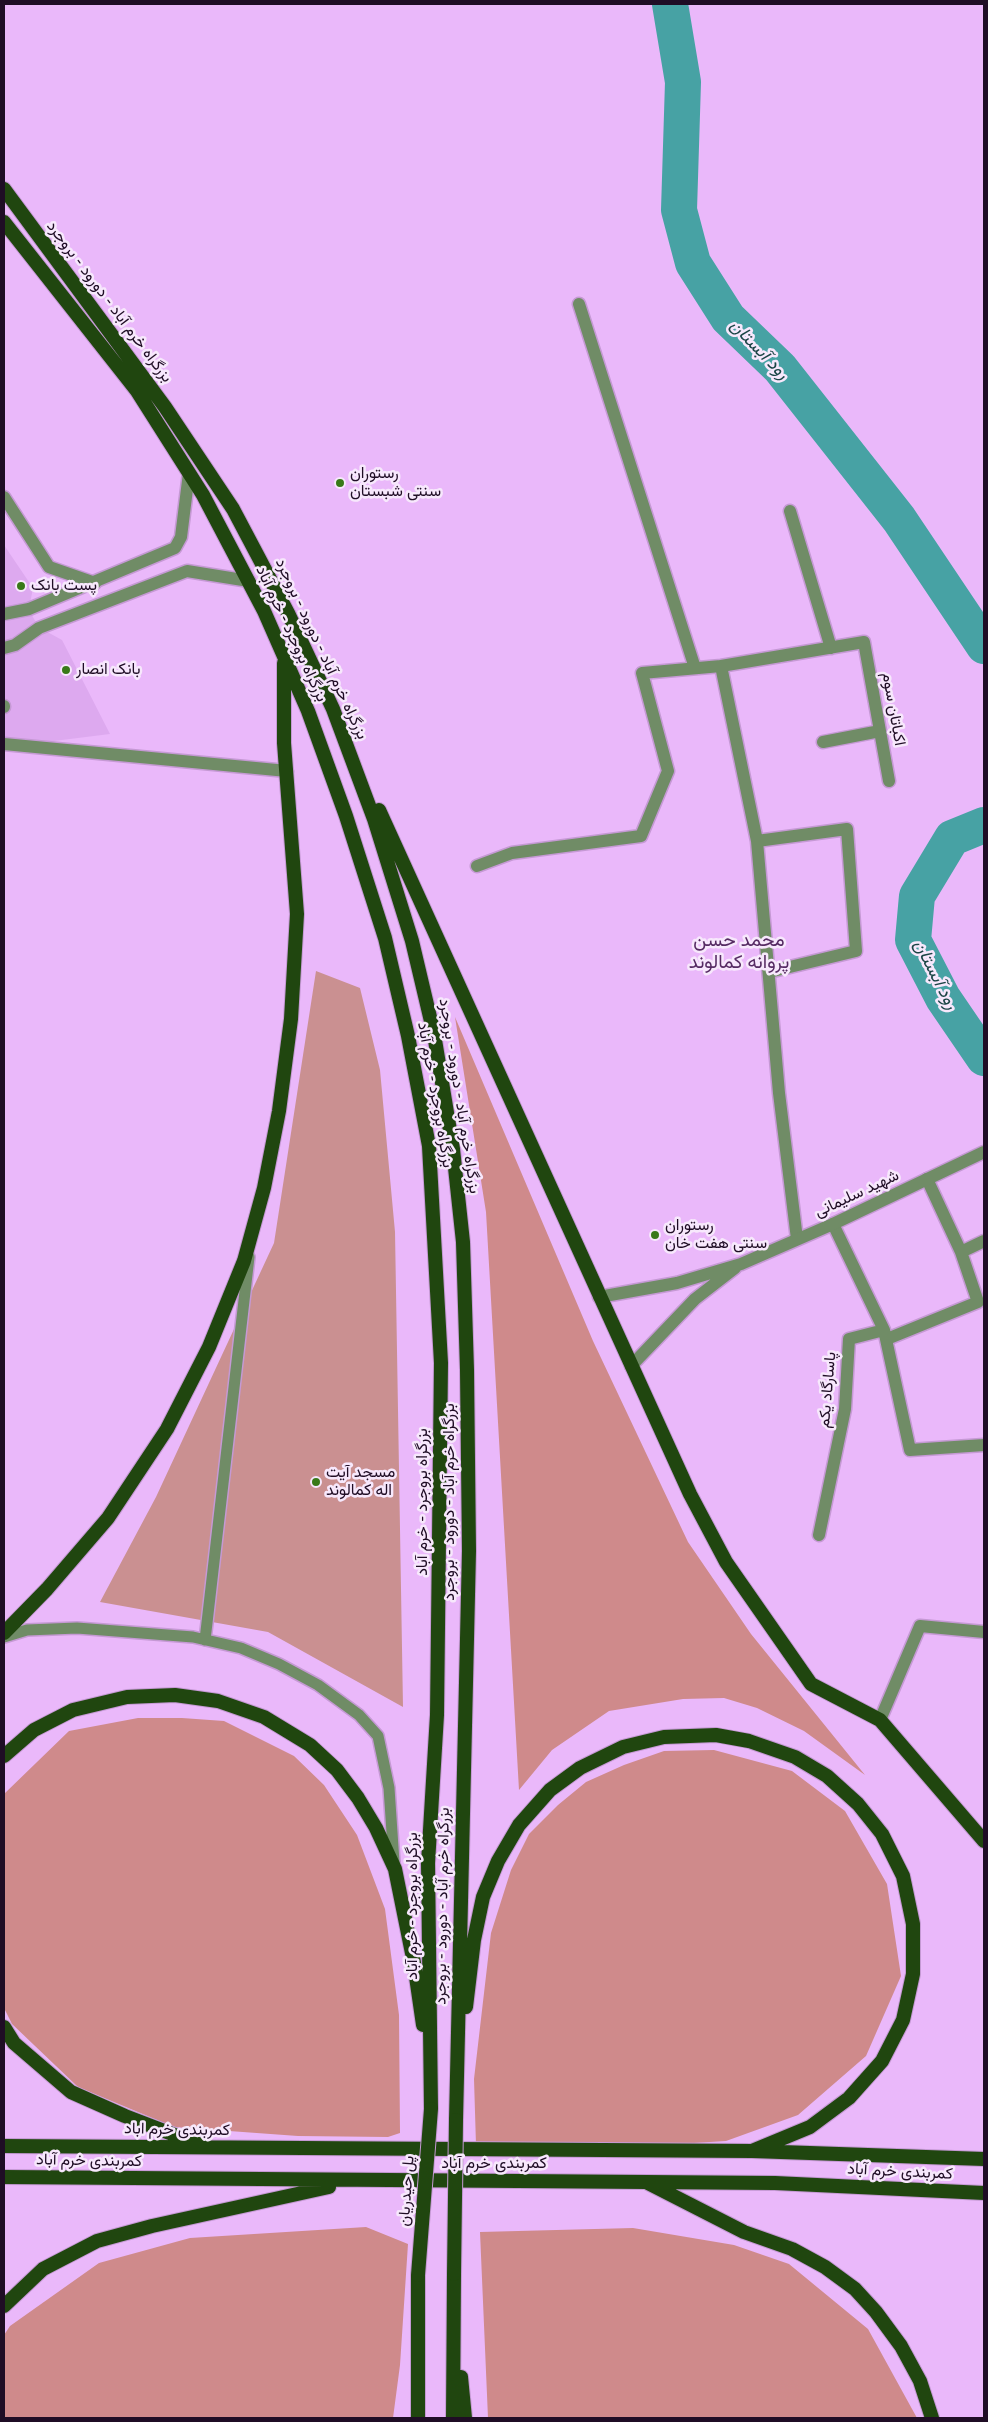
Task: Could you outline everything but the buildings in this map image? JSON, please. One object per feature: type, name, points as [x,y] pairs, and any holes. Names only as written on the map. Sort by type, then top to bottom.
[{"type":"highway","name":"بزرگراه خرم آباد - دورود - بروجرد","points":[[4,189],[165,407],[233,509],[288,613],[333,709],[374,819],[412,941],[434,1034],[453,1149],[463,1242],[467,1370],[469,1551],[456,2097],[454,2312]]},
{"type":"highway","name":"بزرگراه بروجرد - خرم آباد","points":[[4,222],[137,391],[189,473],[249,581],[308,711],[343,808],[385,938],[408,1036],[429,1146],[441,1363],[438,1706],[428,1863],[431,2108]]},
{"type":"highway","points":[[4,1633],[48,1589],[108,1518],[167,1429],[209,1347],[244,1261],[264,1188],[279,1111],[291,1019],[297,914],[284,743],[284,657]]},
{"type":"highway","points":[[333,709],[599,1297],[690,1494],[721,1554],[811,1684],[880,1720],[984,1841]]},
{"type":"highway","points":[[4,1756],[34,1730],[73,1710],[127,1697],[175,1695],[218,1701],[264,1718],[310,1745],[337,1770],[358,1798],[376,1828],[395,1869],[414,1962],[431,2076]]},
{"type":"highway","points":[[456,2097],[474,1940],[483,1897],[498,1860],[519,1825],[550,1790],[580,1768],[623,1747],[664,1737],[716,1735],[749,1741],[795,1757],[827,1776],[858,1804],[882,1834],[903,1876],[913,1932],[913,1974],[903,2020],[882,2061],[849,2098],[810,2127],[752,2151]]},
{"type":"highway","points":[[4,2027],[14,2043],[72,2092],[125,2116],[209,2148],[351,2150]]},
{"type":"highway","name":"پل حیدریان","points":[[418,2320],[418,2276],[431,2108]]},
{"type":"highway","name":"کمربندی خرم اباد","points":[[4,2146],[351,2150]]},
{"type":"highway","name":"کمربندی خرم آباد","points":[[351,2150],[752,2151],[984,2159]]},
{"type":"highway","name":"کمربندی خرم آباد","points":[[4,2177],[354,2182],[646,2181],[775,2183],[984,2193]]},
{"type":"highway","points":[[646,2181],[744,2232],[792,2249],[825,2267],[854,2289],[876,2312],[901,2346],[920,2381],[932,2418]]},
{"type":"highway","points":[[4,2306],[44,2269],[96,2241],[152,2226],[354,2182]]},
{"type":"highway","points":[[453,2418],[454,2312]]},
{"type":"highway","points":[[454,2312],[465,2418]]},
{"type":"highway","points":[[411,2418],[418,2320]]},
{"type":"highway","points":[[418,2320],[418,2418]]},
{"type":"street","points":[[579,304],[695,668]]},
{"type":"street","points":[[4,614],[29,609],[176,548],[181,537],[189,473]]},
{"type":"street","points":[[4,497],[49,567],[95,583]]},
{"type":"street","points":[[477,866],[512,853],[641,836],[668,771],[642,673],[721,666],[831,648],[790,511]]},
{"type":"street","points":[[4,648],[16,645],[40,628],[187,570],[249,581]]},
{"type":"street","name":"اکباتان سوم","points":[[831,648],[864,642],[889,781]]},
{"type":"street","points":[[721,666],[757,841],[779,1093],[798,1239]]},
{"type":"street","points":[[823,742],[880,731]]},
{"type":"street","points":[[4,744],[287,771]]},
{"type":"street","points":[[757,841],[847,829],[856,951],[769,972]]},
{"type":"street","name":"شهید سلیمانی","points":[[599,1297],[677,1282],[741,1264],[833,1224],[984,1152]]},
{"type":"street","points":[[886,1334],[978,1302],[961,1252],[927,1179]]},
{"type":"street","points":[[833,1224],[886,1334],[910,1450],[984,1445]]},
{"type":"street","points":[[961,1252],[984,1241]]},
{"type":"street","name":"شهید سلیمانی","points":[[631,1366],[696,1299],[741,1264]]},
{"type":"street","name":"پاسارگاد یکم","points":[[819,1535],[845,1409],[849,1339],[886,1334]]},
{"type":"street","points":[[880,1720],[920,1626],[984,1632]]},
{"type":"lane","points":[[205,1640],[251,1235]]},
{"type":"lane","points":[[4,1637],[27,1630],[77,1628],[137,1631],[205,1640],[241,1648],[287,1668],[318,1685],[359,1714],[378,1736],[389,1788],[395,1869]]},
{"type":"shaded area","points":[[4,545],[33,588],[29,609],[34,619],[40,628],[62,640],[110,734],[46,742],[4,737]]},
{"type":"shaded area","points":[[316,971],[360,988],[380,1070],[395,1232],[403,1707],[268,1632],[100,1602],[156,1497],[274,1243]]},
{"type":"shaded area","points":[[455,1017],[593,1341],[688,1542],[751,1634],[865,1775],[804,1731],[757,1708],[724,1698],[683,1699],[609,1711],[552,1750],[519,1790],[486,1212]]},
{"type":"shaded area","points":[[138,1718],[182,1718],[224,1721],[294,1756],[324,1785],[357,1835],[385,1909],[399,2015],[400,2133],[388,2137],[298,2136],[174,2127],[78,2087],[12,2024],[4,2008],[4,1794],[69,1731]]},
{"type":"shaded area","points":[[714,1750],[792,1771],[845,1811],[887,1884],[901,1976],[866,2056],[798,2115],[726,2141],[678,2144],[476,2145],[474,2079],[491,1933],[511,1870],[529,1834],[558,1805],[586,1782],[624,1765],[664,1751]]},
{"type":"shaded area","points":[[366,2227],[408,2244],[400,2365],[393,2418],[4,2418],[4,2335],[10,2326],[99,2263],[190,2238]]},
{"type":"shaded area","points":[[633,2228],[734,2245],[789,2264],[868,2329],[917,2418],[488,2418],[480,2232]]},
{"type":"waterway","name":"رود آبستان","points":[[670,4],[683,82],[679,210],[693,263],[728,318],[780,368],[899,519],[984,646]]},
{"type":"waterway","name":"رود آبستان","points":[[984,825],[952,838],[917,896],[913,940],[943,998],[984,1058]]},
{"type":"place","name":"رستوران سنتی شبستان","points":[[340,483]]},
{"type":"place","name":"پست بانک","points":[[21,586]]},
{"type":"place","name":"بانک انصار","points":[[66,670]]},
{"type":"place","name":"رستوران سنتی هفت خان","points":[[655,1235]]},
{"type":"place","name":"مسجد آیت اله کمالوند","points":[[316,1482]]},
{"type":"district","name":"محمد حسن پروانه کمالوند","points":[[739,952]]}]
